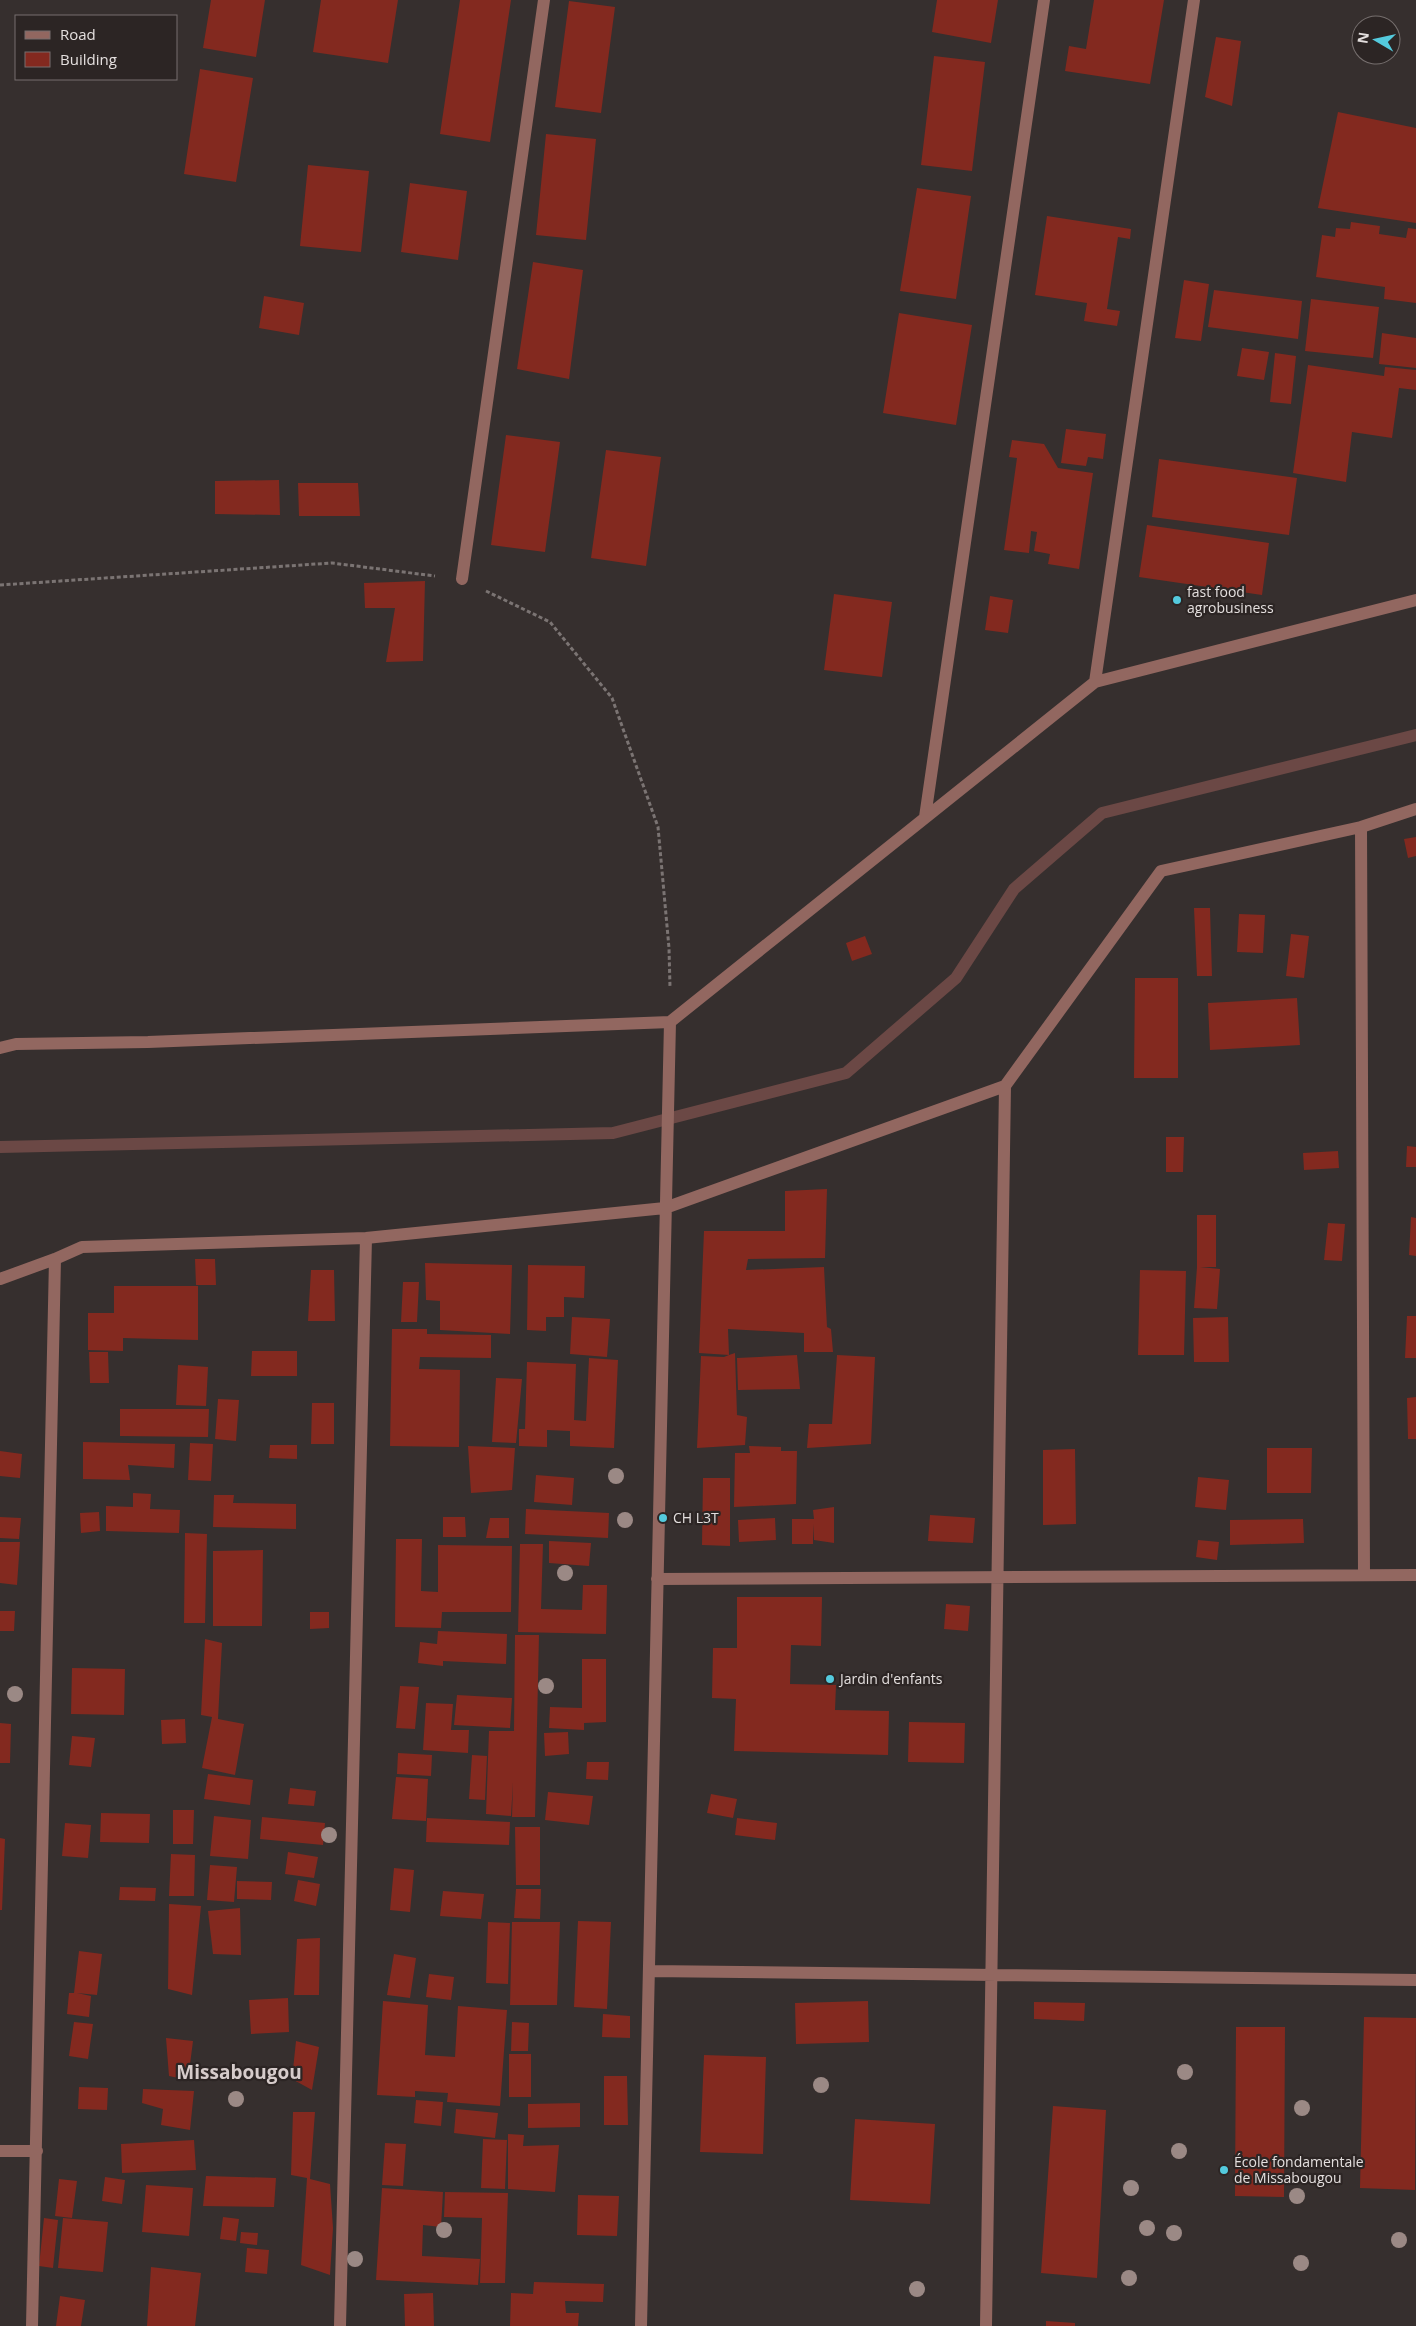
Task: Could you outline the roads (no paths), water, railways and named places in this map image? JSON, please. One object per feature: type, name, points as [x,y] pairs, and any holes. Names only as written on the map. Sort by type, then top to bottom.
[{"type":"street","points":[[462,579],[544,0]]},
{"type":"street","points":[[924,817],[1044,0]]},
{"type":"street","points":[[1095,682],[1194,0]]},
{"type":"street","points":[[0,1048],[16,1044],[148,1042],[670,1022],[1095,682],[1416,600]]},
{"type":"street","points":[[0,1279],[56,1259],[82,1246],[366,1238],[665,1208],[1005,1086],[1161,871],[1361,827],[1416,809]]},
{"type":"street","points":[[1361,827],[1364,1575]]},
{"type":"street","points":[[642,2326],[648,1971],[670,1022]]},
{"type":"street","points":[[986,2326],[1005,1086]]},
{"type":"street","points":[[340,2326],[366,1238]]},
{"type":"street","points":[[32,2326],[56,1259]]},
{"type":"street","points":[[657,1578],[1416,1575]]},
{"type":"street","points":[[648,1971],[1416,1980]]},
{"type":"street","points":[[0,2151],[37,2150]]},
{"type":"waterway","points":[[0,1147],[613,1133],[846,1073],[956,978],[1014,889],[1102,813],[1416,735]]},
{"type":"place","name":"fast food agrobusiness","points":[[1177,600]]},
{"type":"place","name":"CH L3T","points":[[663,1518]]},
{"type":"place","name":"Jardin d'enfants","points":[[830,1679]]},
{"type":"place","name":"École fondamentale de Missabougou","points":[[1224,2170]]},
{"type":"district","name":"Missabougou","points":[[239,2072]]}]
